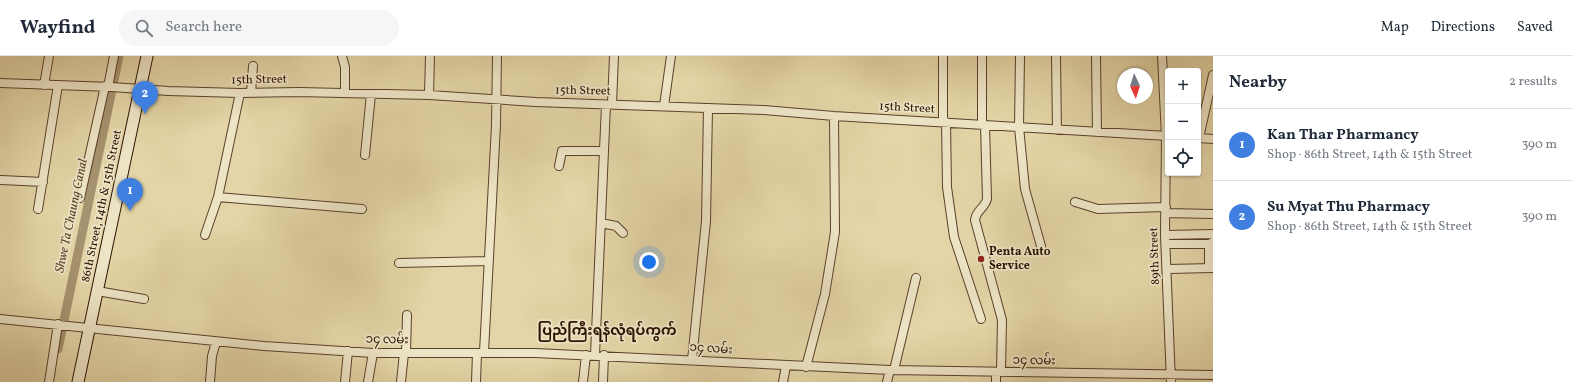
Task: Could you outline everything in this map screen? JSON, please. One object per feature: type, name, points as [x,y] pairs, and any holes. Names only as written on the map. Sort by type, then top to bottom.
[{"type":"street","points":[[44,85],[49,56]]},
{"type":"street","points":[[80,198],[108,87],[114,56]]},
{"type":"street","name":"86th Street, 14th & 15th Street","points":[[78,382],[147,56]]},
{"type":"street","points":[[342,56],[345,67],[345,93]]},
{"type":"street","points":[[429,96],[430,56]]},
{"type":"street","points":[[476,382],[481,353],[489,261],[497,100],[497,56]]},
{"type":"street","points":[[595,355],[604,151],[614,56]]},
{"type":"street","points":[[664,106],[671,56]]},
{"type":"street","points":[[943,56],[947,187],[954,237],[981,319]]},
{"type":"street","points":[[982,56],[983,125],[987,203],[976,213],[975,220],[1002,320],[996,382]]},
{"type":"street","points":[[1020,56],[1019,127],[1025,189],[1041,246]]},
{"type":"street","points":[[1056,56],[1057,130]]},
{"type":"street","points":[[1096,56],[1097,132]]},
{"type":"street","name":"89th Street","points":[[1162,56],[1165,104]]},
{"type":"street","points":[[251,93],[253,66]]},
{"type":"street","points":[[1201,129],[1213,75]]},
{"type":"street","name":"15th Street","points":[[0,83],[240,93],[345,93],[764,110],[834,116],[1165,136]]},
{"type":"street","points":[[38,209],[58,85]]},
{"type":"street","points":[[205,235],[218,197],[240,93]]},
{"type":"street","points":[[365,155],[371,94]]},
{"type":"street","points":[[692,360],[706,221],[708,108]]},
{"type":"street","points":[[806,366],[825,294],[835,232],[834,116]]},
{"type":"street","points":[[1201,138],[1213,139]]},
{"type":"street","name":"89th Street","points":[[1167,140],[1166,240],[1171,378]]},
{"type":"street","points":[[559,166],[562,150],[604,151]]},
{"type":"street","points":[[1,180],[43,182]]},
{"type":"street","points":[[218,197],[362,209]]},
{"type":"street","points":[[1075,202],[1098,209],[1166,210],[1213,214]]},
{"type":"street","points":[[601,223],[616,226],[622,229],[623,233]]},
{"type":"street","points":[[1166,240],[1213,234]]},
{"type":"street","points":[[1166,240],[1211,243],[1211,268],[1168,269]]},
{"type":"street","points":[[399,262],[489,261]]},
{"type":"street","points":[[887,382],[892,370],[916,278]]},
{"type":"street","points":[[97,291],[144,299]]},
{"type":"street","points":[[401,382],[405,353],[407,315]]},
{"type":"street","name":"၁၄ လမ်း","points":[[0,319],[89,327],[216,342],[348,351],[604,355],[786,366],[892,370],[1171,378],[1213,376]]},
{"type":"street","points":[[49,382],[58,324]]},
{"type":"street","points":[[210,382],[212,356],[216,342]]},
{"type":"street","points":[[345,382],[348,351]]},
{"type":"street","points":[[368,382],[373,352]]},
{"type":"street","points":[[583,382],[586,355]]},
{"type":"street","points":[[603,382],[604,355]]},
{"type":"street","points":[[783,382],[786,366]]},
{"type":"waterway","name":"Shwe Ta Chaung Canal","points":[[58,349],[119,56]]},
{"type":"place","name":"Su Myat Thu Pharmacy","points":[[145,114]]},
{"type":"place","name":"Kan Thar Pharmancy","points":[[130,211]]},
{"type":"place","name":"Penta Auto Service","points":[[981,259]]},
{"type":"district","name":"ပြည်ကြီးရန်လုံရပ်ကွက်","points":[[607,331]]}]
